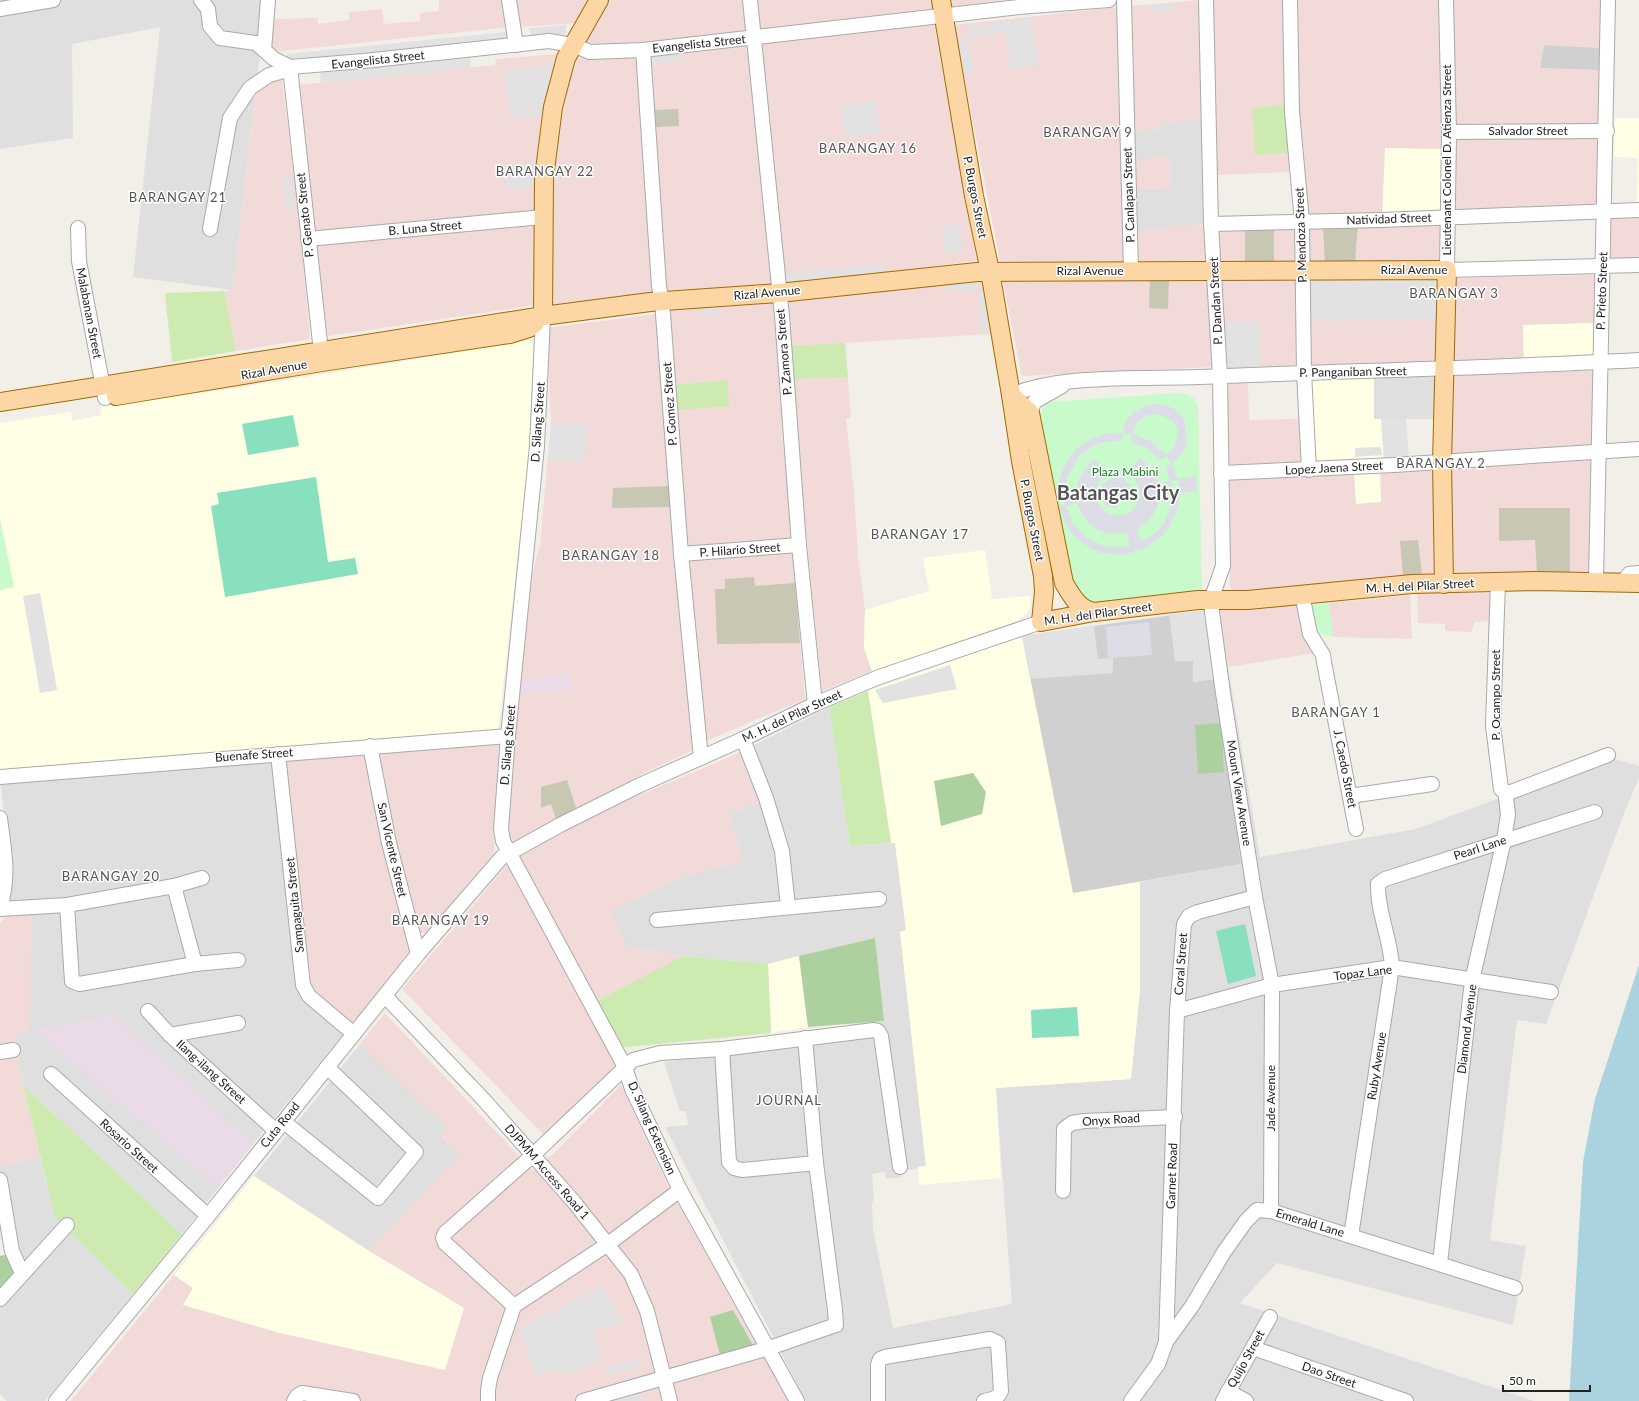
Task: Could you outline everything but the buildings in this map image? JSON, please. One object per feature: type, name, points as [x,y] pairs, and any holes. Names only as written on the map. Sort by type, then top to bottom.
[{"type":"main road","name":"D. Silang Street","points":[[543,316],[543,217],[545,161],[553,107],[560,76],[573,45],[599,0]]},
{"type":"main road","name":"P. Burgos Street","points":[[942,8],[974,196],[990,271],[1021,461],[1043,576],[1044,592],[1041,622]]},
{"type":"main road","name":"Rizal Avenue","points":[[0,414],[104,392],[321,356],[543,316],[662,301],[780,293],[990,271],[1447,270]]},
{"type":"main road","name":"Lieutenant Colonel D. Atienza Street","points":[[1444,584],[1442,462],[1447,270]]},
{"type":"main road","name":"Rizal Avenue","points":[[0,402],[104,392]]},
{"type":"main road","points":[[1011,394],[1030,413]]},
{"type":"main road","name":"P. Burgos Street","points":[[1030,413],[1060,572],[1066,588],[1080,606],[1087,611],[1094,612]]},
{"type":"main road","name":"M. H. del Pilar Street","points":[[1041,622],[1094,612],[1198,600],[1248,600],[1412,584],[1498,582],[1631,583]]},
{"type":"main road","points":[[1044,592],[1066,588]]},
{"type":"street","points":[[0,10],[53,0]]},
{"type":"street","points":[[201,0],[209,13],[210,26],[220,38],[223,40],[251,41],[274,59],[290,68]]},
{"type":"street","points":[[264,50],[268,0]]},
{"type":"street","points":[[509,0],[516,45]]},
{"type":"street","name":"P. Zamora Street","points":[[750,0],[780,293],[799,545],[815,704]]},
{"type":"street","name":"Evangelista Street","points":[[210,229],[230,118],[250,88],[269,75],[290,68],[549,41],[573,45],[590,52],[643,50],[754,38],[942,8],[1019,7],[1109,0]]},
{"type":"street","name":"P. Canlapan Street","points":[[1124,0],[1131,270]]},
{"type":"street","name":"P. Dandan Street","points":[[1206,0],[1211,224],[1220,376],[1223,566],[1211,600]]},
{"type":"street","name":"P. Mendoza Street","points":[[1290,0],[1292,112],[1302,222],[1304,372],[1309,470]]},
{"type":"street","name":"Lieutenant Colonel D. Atienza Street","points":[[1446,0],[1449,132],[1447,270]]},
{"type":"street","name":"P. Prieto Street","points":[[1596,582],[1599,362],[1607,131],[1608,0]]},
{"type":"street","name":"P. Gomez Street","points":[[643,50],[659,286],[662,301],[681,554],[701,758]]},
{"type":"street","name":"P. Genato Street","points":[[290,68],[321,356]]},
{"type":"street","name":"Salvador Street","points":[[1449,132],[1607,131]]},
{"type":"street","name":"Natividad Street","points":[[1211,224],[1639,210]]},
{"type":"street","name":"B. Luna Street","points":[[308,239],[543,217]]},
{"type":"street","name":"Malabanan Street","points":[[78,228],[79,261],[104,392]]},
{"type":"street","name":"Rizal Avenue","points":[[1447,270],[1639,265]]},
{"type":"street","name":"D. Silang Street","points":[[508,854],[503,841],[501,829],[508,736],[536,460],[541,384],[543,316]]},
{"type":"street","name":"P. Panganiban Street","points":[[1011,394],[1031,387],[1067,382],[1304,372],[1445,369],[1639,360]]},
{"type":"street","name":"P. Panganiban Street","points":[[1030,413],[1034,402],[1067,382]]},
{"type":"street","name":"Lopez Jaena Street","points":[[1221,473],[1309,470],[1639,449]]},
{"type":"street","name":"P. Hilario Street","points":[[681,554],[799,545]]},
{"type":"street","points":[[1631,583],[1629,574],[1639,573]]},
{"type":"street","name":"P. Ocampo Street","points":[[1498,582],[1493,726],[1501,789],[1504,792],[1511,792],[1608,755]]},
{"type":"street","name":"J. Caedo Street","points":[[1302,594],[1310,634],[1323,655],[1356,829]]},
{"type":"street","name":"Mount View Avenue","points":[[1211,600],[1223,693],[1255,897],[1272,985]]},
{"type":"street","name":"M. H. del Pilar Street","points":[[508,854],[622,794],[743,739],[815,704],[879,677],[1041,622]]},
{"type":"street","name":"Buenafe Street","points":[[0,777],[508,736]]},
{"type":"street","points":[[743,739],[766,798],[782,851],[788,906]]},
{"type":"street","name":"San Vicente Street","points":[[370,746],[389,843],[418,954]]},
{"type":"street","name":"Sampaguita Street","points":[[278,754],[303,985],[309,996],[354,1034]]},
{"type":"street","points":[[1350,796],[1432,784]]},
{"type":"street","name":"Diamond Avenue","points":[[1440,1264],[1472,981],[1504,840],[1508,814],[1506,798]]},
{"type":"street","name":"Pearl Lane","points":[[1379,896],[1378,884],[1382,880],[1595,812]]},
{"type":"street","points":[[0,818],[7,872],[5,891],[0,908],[67,905],[174,886],[202,878]]},
{"type":"street","name":"Cuta Road","points":[[56,1401],[208,1216],[418,954],[500,859],[508,854]]},
{"type":"street","name":"D. Silang Extension","points":[[508,854],[591,1002],[625,1067],[632,1089],[680,1190],[769,1348],[797,1401]]},
{"type":"street","points":[[174,886],[194,964]]},
{"type":"street","name":"Ruby Avenue","points":[[1351,1236],[1392,967],[1391,951],[1379,896]]},
{"type":"street","name":"Coral Street","points":[[1177,1011],[1184,924],[1190,916],[1198,912],[1255,897]]},
{"type":"street","points":[[657,920],[788,906],[879,899]]},
{"type":"street","points":[[67,905],[72,981],[74,983],[79,984],[194,964],[238,960]]},
{"type":"street","name":"Topaz Lane","points":[[1177,1011],[1272,985],[1392,967],[1472,981],[1551,992]]},
{"type":"street","name":"Jade Avenue","points":[[1271,1210],[1272,985]]},
{"type":"street","name":"DJPMM Access Road 1","points":[[385,996],[484,1100],[574,1202],[631,1274],[647,1311],[670,1401]]},
{"type":"street","name":"Ilang-ilang Street","points":[[148,1011],[170,1035],[280,1126],[378,1198],[416,1152],[327,1067]]},
{"type":"street","name":"Garnet Road","points":[[1166,1342],[1177,1011]]},
{"type":"street","points":[[170,1035],[238,1023]]},
{"type":"street","points":[[514,1306],[445,1243],[443,1238],[445,1233],[532,1156],[633,1060],[660,1053],[722,1049],[874,1030],[878,1031],[881,1036],[900,1167]]},
{"type":"street","points":[[583,1401],[769,1348],[836,1324],[816,1163],[805,1038]]},
{"type":"street","points":[[722,1049],[729,1162],[734,1168],[742,1170],[816,1163]]},
{"type":"street","name":"Rosario Street","points":[[51,1074],[208,1216]]},
{"type":"street","name":"Onyx Road","points":[[1063,1191],[1064,1129],[1072,1123],[1174,1116]]},
{"type":"street","points":[[0,1180],[12,1251],[22,1273]]},
{"type":"street","points":[[488,1401],[490,1378],[514,1306],[608,1244],[680,1190]]},
{"type":"street","name":"Emerald Lane","points":[[1166,1342],[1192,1306],[1224,1252],[1246,1220],[1257,1210],[1271,1210],[1515,1288]]},
{"type":"street","points":[[0,1299],[67,1225]]},
{"type":"street","name":"Quijo Street","points":[[1226,1396],[1270,1317]]},
{"type":"street","points":[[878,1401],[878,1365],[880,1359],[990,1339],[998,1343],[1001,1390],[999,1396],[995,1399],[984,1401]]},
{"type":"street","points":[[1131,1401],[1158,1364],[1166,1342]]},
{"type":"street","name":"Dao Street","points":[[1253,1348],[1406,1401]]},
{"type":"street","points":[[294,1401],[297,1396],[302,1393],[353,1401]]},
{"type":"street","points":[[1226,1396],[1246,1401]]},
{"type":"shaded area","points":[[0,0],[266,0],[233,290],[133,277],[160,27],[72,44],[73,138],[0,149]]},
{"type":"shaded area","points":[[439,0],[505,0],[510,27],[264,53],[275,19],[318,18],[318,24],[349,20],[349,12],[382,9],[384,24],[420,21],[420,13],[439,11]]},
{"type":"shaded area","points":[[513,0],[593,0],[577,23],[517,27]]},
{"type":"shaded area","points":[[609,0],[744,0],[747,31],[645,43],[583,44]]},
{"type":"shaded area","points":[[757,0],[931,0],[933,10],[759,30]]},
{"type":"shaded area","points":[[950,0],[1026,0],[997,2],[952,9]]},
{"type":"shaded area","points":[[1200,0],[1204,118],[1161,123],[1161,129],[1135,132],[1132,6]]},
{"type":"shaded area","points":[[1211,0],[1286,0],[1288,104],[1252,108],[1291,153],[1292,172],[1216,175]]},
{"type":"shaded area","points":[[1291,0],[1440,0],[1444,149],[1382,215],[1302,215]]},
{"type":"shaded area","points":[[1451,0],[1603,0],[1601,48],[1544,45],[1540,68],[1600,70],[1598,128],[1455,129]]},
{"type":"shaded area","points":[[1173,4],[1174,10],[1150,12],[1150,5]]},
{"type":"shaded area","points":[[1119,7],[1126,262],[1000,261],[954,25]]},
{"type":"shaded area","points":[[1030,18],[1039,65],[1012,70],[1004,32],[968,38],[967,28]]},
{"type":"shaded area","points":[[566,25],[566,34],[531,37],[530,28]]},
{"type":"shaded area","points":[[934,25],[977,261],[785,284],[760,42]]},
{"type":"shaded area","points":[[506,32],[507,41],[287,62],[287,54]]},
{"type":"shaded area","points":[[968,39],[974,73],[965,75],[959,40]]},
{"type":"shaded area","points":[[1544,45],[1601,48],[1600,70],[1540,68]]},
{"type":"shaded area","points":[[747,46],[774,286],[667,290],[649,57]]},
{"type":"shaded area","points":[[558,54],[553,72],[539,146],[534,210],[315,232],[299,85],[495,65],[496,59]]},
{"type":"shaded area","points":[[682,54],[683,61],[650,64],[649,57]]},
{"type":"shaded area","points":[[470,58],[471,68],[321,83],[320,73]]},
{"type":"shaded area","points":[[574,58],[638,58],[654,294],[550,307],[554,139]]},
{"type":"shaded area","points":[[555,65],[544,117],[510,119],[505,70]]},
{"type":"shaded area","points":[[282,78],[301,233],[310,339],[236,351],[224,292],[233,289],[257,80]]},
{"type":"shaded area","points":[[875,100],[881,133],[846,139],[839,107]]},
{"type":"shaded area","points":[[678,109],[679,126],[656,127],[655,110]]},
{"type":"shaded area","points":[[1204,118],[1206,224],[1172,226],[1171,230],[1138,231],[1137,189],[1171,188],[1170,156],[1136,160],[1135,132],[1161,129],[1161,123]]},
{"type":"shaded area","points":[[1615,118],[1639,118],[1639,202],[1637,202],[1638,158],[1614,157]]},
{"type":"shaded area","points":[[1602,136],[1600,209],[1452,215],[1454,137]]},
{"type":"shaded area","points":[[1385,148],[1444,149],[1442,213],[1382,215]]},
{"type":"shaded area","points":[[1170,155],[1171,188],[1137,189],[1136,160]]},
{"type":"shaded area","points":[[538,162],[536,187],[507,188],[504,165]]},
{"type":"shaded area","points":[[292,177],[294,210],[285,211],[283,178]]},
{"type":"shaded area","points":[[1639,214],[1639,258],[1611,260],[1611,215]]},
{"type":"shaded area","points":[[1443,220],[1442,258],[1438,264],[1308,265],[1307,226]]},
{"type":"shaded area","points":[[535,222],[535,305],[328,336],[316,245]]},
{"type":"shaded area","points":[[1206,224],[1208,261],[1139,261],[1138,231],[1171,230],[1171,226]]},
{"type":"shaded area","points":[[1358,224],[1355,262],[1325,263],[1323,226]]},
{"type":"shaded area","points":[[960,225],[962,252],[944,253],[943,226]]},
{"type":"shaded area","points":[[1245,227],[1274,227],[1274,264],[1245,264]]},
{"type":"shaded area","points":[[1298,227],[1297,264],[1219,263],[1218,228]]},
{"type":"shaded area","points":[[884,264],[884,273],[845,276],[845,267]]},
{"type":"shaded area","points":[[841,267],[843,277],[808,280],[807,270]]},
{"type":"shaded area","points":[[806,271],[807,281],[785,282],[784,273]]},
{"type":"shaded area","points":[[1596,275],[1594,323],[1523,325],[1524,360],[1452,363],[1454,283],[1457,278]]},
{"type":"shaded area","points":[[1150,278],[1169,279],[1168,309],[1149,308]]},
{"type":"shaded area","points":[[1208,278],[1213,367],[1022,376],[1003,281]]},
{"type":"shaded area","points":[[1442,278],[1441,319],[1308,321],[1308,279]]},
{"type":"shaded area","points":[[1299,279],[1300,365],[1225,369],[1220,280]]},
{"type":"shaded area","points":[[983,281],[990,334],[845,343],[851,417],[846,419],[854,492],[858,556],[865,610],[864,648],[872,671],[822,691],[801,480],[787,300]]},
{"type":"shaded area","points":[[977,282],[978,290],[949,292],[948,284]]},
{"type":"shaded area","points":[[984,290],[988,333],[982,334],[978,291]]},
{"type":"shaded area","points":[[776,303],[780,402],[782,402],[785,430],[782,430],[782,432],[794,541],[685,552],[668,310]]},
{"type":"shaded area","points":[[720,307],[721,314],[702,316],[701,308]]},
{"type":"shaded area","points":[[657,314],[666,416],[669,486],[694,750],[646,772],[511,842],[506,834],[512,785],[521,660],[530,582],[540,545],[551,424],[547,328]]},
{"type":"shaded area","points":[[1441,319],[1441,364],[1309,365],[1308,321]]},
{"type":"shaded area","points":[[1259,322],[1260,367],[1225,368],[1222,323]]},
{"type":"shaded area","points":[[1594,323],[1595,357],[1524,360],[1523,325]]},
{"type":"shaded area","points":[[528,341],[533,343],[527,473],[498,731],[0,774],[0,423],[71,412],[72,421],[101,415],[101,406],[231,389]]},
{"type":"shaded area","points":[[1593,371],[1594,447],[1450,456],[1452,375]]},
{"type":"shaded area","points":[[1440,376],[1439,419],[1374,419],[1374,377]]},
{"type":"shaded area","points":[[1374,377],[1374,419],[1381,419],[1384,461],[1312,464],[1309,379]]},
{"type":"shaded area","points":[[1228,378],[1248,378],[1249,420],[1302,419],[1303,463],[1228,468]]},
{"type":"shaded area","points":[[1156,404],[1166,405],[1181,414],[1185,422],[1187,440],[1184,451],[1172,464],[1178,479],[1196,476],[1197,491],[1180,493],[1178,507],[1170,526],[1163,535],[1146,548],[1124,555],[1101,553],[1091,549],[1074,536],[1067,527],[1059,506],[1065,505],[1065,495],[1076,493],[1079,478],[1094,459],[1108,472],[1097,484],[1095,490],[1097,502],[1105,512],[1112,515],[1123,515],[1129,513],[1136,506],[1140,497],[1139,486],[1133,477],[1126,472],[1141,458],[1152,470],[1158,483],[1170,481],[1166,468],[1172,463],[1166,456],[1161,460],[1146,448],[1131,442],[1132,434],[1123,433],[1126,421],[1134,412],[1144,406]],"holes":[[[1159,414],[1173,421],[1178,431],[1175,446],[1166,455],[1150,441],[1133,434],[1135,426],[1141,419],[1148,415]],[[1178,480],[1180,493],[1172,494],[1171,481]],[[1172,494],[1171,505],[1164,523],[1158,531],[1142,542],[1137,530],[1152,516],[1157,508],[1159,495]],[[1077,503],[1083,516],[1090,524],[1098,530],[1107,533],[1127,534],[1130,546],[1104,546],[1086,537],[1073,523],[1066,506]]]},
{"type":"shaded area","points":[[1381,419],[1406,419],[1409,459],[1384,461]]},
{"type":"shaded area","points":[[551,424],[587,424],[585,462],[548,459]]},
{"type":"shaded area","points":[[1107,433],[1123,433],[1122,440],[1099,443],[1079,456],[1067,477],[1065,495],[1057,496],[1058,485],[1064,465],[1077,448],[1087,441]]},
{"type":"shaded area","points":[[1381,447],[1382,455],[1355,457],[1355,448]]},
{"type":"shaded area","points":[[1593,456],[1591,574],[1450,575],[1449,466]]},
{"type":"shaded area","points":[[1430,468],[1435,470],[1437,574],[1233,593],[1230,585],[1230,478]]},
{"type":"shaded area","points":[[1380,471],[1381,502],[1356,504],[1354,473]]},
{"type":"shaded area","points":[[1114,477],[1123,478],[1131,486],[1120,490],[1114,489],[1112,491],[1113,496],[1116,498],[1117,509],[1104,504],[1100,493],[1103,484]]},
{"type":"shaded area","points":[[669,486],[671,507],[612,508],[613,488]]},
{"type":"shaded area","points":[[1499,508],[1570,508],[1570,572],[1537,571],[1535,540],[1499,541]]},
{"type":"shaded area","points":[[1418,540],[1422,575],[1403,576],[1400,541]]},
{"type":"shaded area","points":[[792,550],[805,699],[704,742],[688,557]]},
{"type":"shaded area","points":[[985,550],[992,599],[1031,596],[1030,608],[1027,613],[1014,624],[872,671],[864,648],[865,610],[929,591],[923,558]]},
{"type":"shaded area","points":[[754,577],[755,586],[795,583],[800,643],[717,644],[715,589],[725,589],[725,579]]},
{"type":"shaded area","points":[[1417,592],[1492,593],[1492,621],[1474,622],[1472,632],[1445,631],[1445,624],[1418,623]]},
{"type":"shaded area","points":[[40,593],[57,690],[40,693],[23,596]]},
{"type":"shaded area","points":[[1410,595],[1412,639],[1333,637],[1329,603]]},
{"type":"shaded area","points":[[1300,604],[1315,653],[1228,667],[1221,610]]},
{"type":"shaded area","points":[[1208,610],[1221,610],[1228,667],[1260,857],[1416,829],[1609,757],[1639,766],[1639,778],[1625,811],[1546,1024],[1517,1020],[1490,1240],[1526,1246],[1513,1325],[1277,1263],[1240,1303],[1534,1401],[806,1401],[665,1127],[688,1125],[686,1111],[680,1111],[664,1062],[854,1040],[850,1024],[883,1021],[875,938],[768,964],[683,956],[627,947],[609,911],[685,876],[742,861],[729,814],[758,803],[739,753],[829,707],[850,846],[895,843],[906,930],[900,932],[926,1167],[902,1171],[902,1177],[886,1179],[884,1172],[872,1174],[874,1198],[872,1204],[873,1229],[893,1328],[1012,1304],[996,1088],[1131,1079],[1140,989],[1140,882],[1241,864]]},
{"type":"shaded area","points":[[1208,610],[1241,864],[1073,893],[1022,636]]},
{"type":"shaded area","points":[[1208,610],[1216,679],[1193,682],[1193,661],[1175,661],[1169,614]]},
{"type":"shaded area","points":[[1149,622],[1152,655],[1108,658],[1106,627]]},
{"type":"shaded area","points":[[1094,626],[1098,659],[1113,658],[1113,673],[1031,679],[1022,636]]},
{"type":"shaded area","points":[[1022,636],[1073,893],[1140,882],[1140,989],[1131,1079],[996,1088],[1001,1178],[919,1185],[918,1167],[926,1166],[900,932],[906,930],[895,843],[891,843],[868,691]]},
{"type":"shaded area","points":[[950,665],[957,689],[883,703],[875,690]]},
{"type":"shaded area","points":[[570,674],[572,691],[518,694],[519,680]]},
{"type":"shaded area","points":[[499,740],[494,853],[427,932],[418,932],[373,751]]},
{"type":"shaded area","points":[[369,751],[412,951],[351,1026],[310,988],[283,758]]},
{"type":"shaded area","points":[[739,753],[758,803],[729,814],[742,861],[685,876],[610,911],[627,947],[683,956],[596,1001],[514,856],[635,797]]},
{"type":"shaded area","points":[[275,757],[345,1032],[253,1144],[114,1017],[35,1030],[219,1187],[182,1234],[23,1085],[14,1033],[30,1031],[8,913],[13,876],[0,782]]},
{"type":"shaded area","points":[[567,780],[576,808],[556,819],[551,804],[541,808],[541,787]]},
{"type":"shaded area","points":[[509,863],[619,1064],[544,1135],[402,989]]},
{"type":"shaded area","points":[[32,911],[30,1031],[14,1033],[23,1085],[40,1157],[0,1166],[0,924],[8,913]]},
{"type":"shaded area","points":[[799,956],[808,1027],[771,1033],[768,964]]},
{"type":"shaded area","points":[[385,1013],[533,1171],[555,1152],[621,1085],[669,1188],[788,1401],[71,1401],[174,1275],[193,1288],[183,1305],[464,1308],[369,1251],[459,1156],[441,1135],[448,1129],[360,1044]]},
{"type":"shaded area","points":[[114,1017],[253,1144],[219,1187],[34,1030]]},
{"type":"shaded area","points":[[360,1044],[448,1129],[441,1136],[459,1156],[369,1251],[254,1176]]},
{"type":"shaded area","points":[[40,1157],[55,1217],[133,1294],[45,1401],[7,1401],[0,1394],[0,1308],[21,1281],[0,1216],[0,1166]]},
{"type":"shaded area","points":[[254,1176],[369,1251],[464,1308],[445,1370],[280,1333],[183,1305],[193,1288],[174,1275]]},
{"type":"shaded area","points":[[602,1286],[623,1322],[593,1332],[601,1362],[564,1375],[561,1369],[536,1377],[520,1329]]},
{"type":"shaded area","points":[[639,1359],[641,1367],[607,1376],[605,1368]]},
{"type":"shaded area","points":[[641,1390],[643,1399],[635,1401],[604,1401]]},
{"type":"green space","points":[[1288,104],[1291,153],[1255,155],[1252,108]]},
{"type":"green space","points":[[224,291],[236,351],[172,362],[165,293]]},
{"type":"green space","points":[[845,343],[848,377],[793,379],[790,346]]},
{"type":"green space","points":[[727,380],[729,406],[677,410],[675,385]]},
{"type":"green space","name":"Plaza Mabini","points":[[1177,393],[1190,396],[1198,405],[1202,593],[1098,606],[1075,594],[1039,416],[1044,406],[1051,402]]},
{"type":"green space","points":[[293,415],[299,446],[248,455],[242,424]]},
{"type":"green space","points":[[316,477],[328,562],[355,558],[358,574],[225,597],[211,506],[219,504],[217,493]]},
{"type":"green space","points":[[0,518],[14,587],[0,590]]},
{"type":"green space","points":[[1329,603],[1333,637],[1317,633],[1312,605]]},
{"type":"green space","points":[[868,691],[891,843],[850,846],[829,707]]},
{"type":"green space","points":[[1221,723],[1224,772],[1198,774],[1195,725]]},
{"type":"green space","points":[[973,773],[986,792],[982,814],[941,826],[934,781]]},
{"type":"green space","points":[[1245,924],[1256,976],[1228,984],[1216,931]]},
{"type":"green space","points":[[875,938],[884,1021],[808,1027],[799,956]]},
{"type":"green space","points":[[683,956],[768,964],[771,1033],[618,1048],[596,1001]]},
{"type":"green space","points":[[1077,1007],[1079,1036],[1032,1038],[1031,1010]]},
{"type":"green space","points":[[23,1085],[182,1234],[133,1294],[55,1217]]},
{"type":"green space","points":[[8,1254],[18,1275],[0,1296],[0,1256]]},
{"type":"green space","points":[[733,1310],[754,1347],[720,1355],[710,1317]]},
{"type":"water","points":[[1639,965],[1639,1401],[1569,1401],[1583,1162],[1595,1099]]},
{"type":"district","name":"BARANGAY 9","points":[[1088,132]]},
{"type":"district","name":"BARANGAY 16","points":[[868,148]]},
{"type":"district","name":"BARANGAY 22","points":[[545,171]]},
{"type":"district","name":"BARANGAY 21","points":[[178,197]]},
{"type":"district","name":"BARANGAY 3","points":[[1454,293]]},
{"type":"district","name":"BARANGAY 2","points":[[1441,463]]},
{"type":"district","name":"Batangas City","points":[[1118,493]]},
{"type":"district","name":"BARANGAY 17","points":[[920,534]]},
{"type":"district","name":"BARANGAY 18","points":[[611,555]]},
{"type":"district","name":"BARANGAY 1","points":[[1336,712]]},
{"type":"district","name":"BARANGAY 20","points":[[111,876]]},
{"type":"district","name":"BARANGAY 19","points":[[441,920]]},
{"type":"district","name":"JOURNAL","points":[[789,1100]]}]
